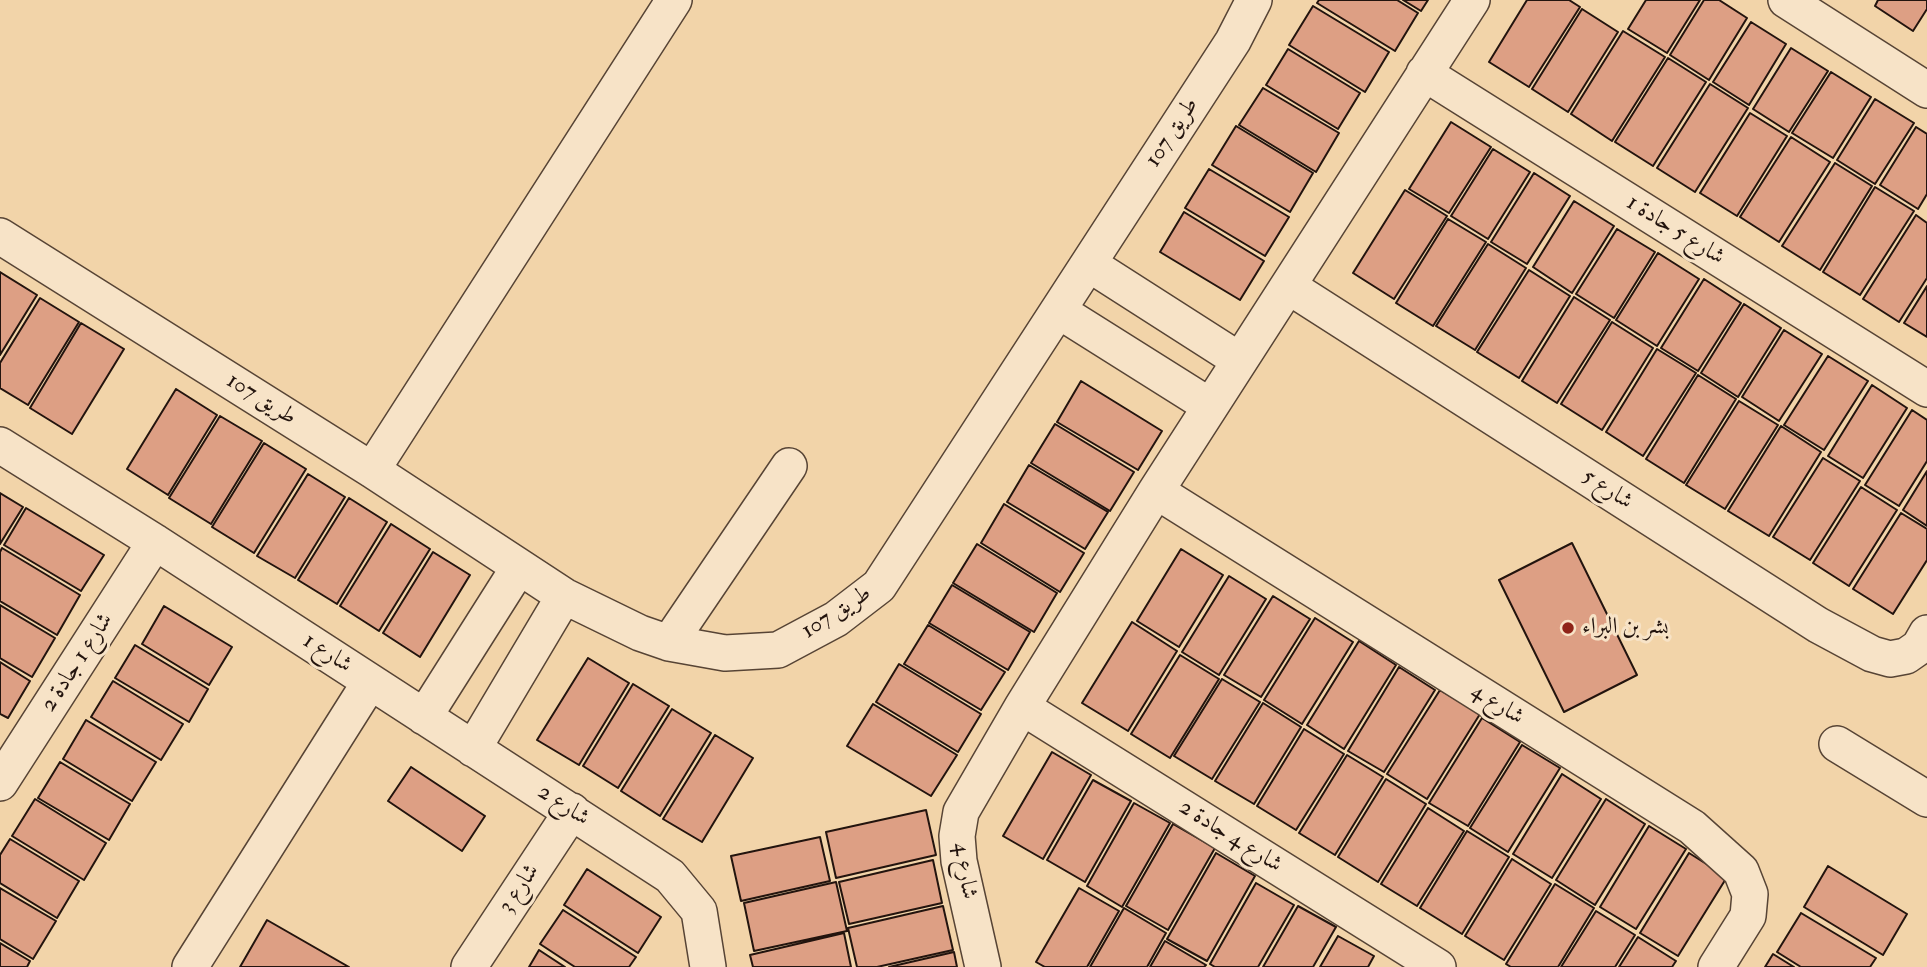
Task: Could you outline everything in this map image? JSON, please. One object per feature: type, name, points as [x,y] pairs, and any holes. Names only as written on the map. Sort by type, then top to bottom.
[{"type":"street","points":[[372,470],[674,0]]},
{"type":"street","name":"طريق 107","points":[[0,236],[372,470],[564,596],[630,629],[669,643],[725,653],[778,650],[836,619],[879,586],[1233,41],[1254,0]]},
{"type":"street","points":[[1088,264],[1239,360],[1472,0]]},
{"type":"street","points":[[1786,0],[1927,90]]},
{"type":"street","name":"شارع 5 جادة 1","points":[[1424,73],[1927,389]]},
{"type":"street","name":"شارع 5","points":[[1288,286],[1818,625],[1872,654],[1890,659],[1906,656],[1919,646],[1927,633]]},
{"type":"street","points":[[1059,311],[1210,406]]},
{"type":"street","name":"شارع 4","points":[[983,967],[959,861],[957,836],[961,812],[1022,707],[1239,360]]},
{"type":"street","name":"شارع 1","points":[[0,445],[370,682],[190,967]]},
{"type":"street","points":[[669,643],[789,466]]},
{"type":"street","name":"شارع 4","points":[[1156,491],[1692,827],[1741,871],[1750,894],[1748,916],[1716,967]]},
{"type":"street","name":"شارع 1 جادة 2","points":[[0,783],[155,542]]},
{"type":"street","points":[[424,717],[519,567]]},
{"type":"street","points":[[473,749],[564,596]]},
{"type":"street","name":"شارع 2","points":[[370,682],[670,876],[699,911],[709,967]]},
{"type":"street","name":"شارع 4 جادة 2","points":[[1022,707],[1438,967]]},
{"type":"street","points":[[1837,744],[1927,799]]},
{"type":"street","name":"شارع 3","points":[[469,967],[572,811]]},
{"type":"building","points":[[1319,0],[1397,0],[1418,13],[1395,51],[1317,3]]},
{"type":"building","points":[[1403,0],[1428,0],[1421,11]]},
{"type":"building","points":[[1527,0],[1569,0],[1580,7],[1529,87],[1489,62]]},
{"type":"building","points":[[1646,0],[1700,0],[1667,53],[1628,29]]},
{"type":"building","points":[[1704,0],[1719,0],[1747,18],[1709,80],[1670,55]]},
{"type":"building","points":[[1878,0],[1927,0],[1927,9],[1913,31],[1875,6]]},
{"type":"building","points":[[1313,6],[1389,52],[1365,92],[1289,45]]},
{"type":"building","points":[[1582,9],[1618,32],[1568,112],[1532,89]]},
{"type":"building","points":[[1751,22],[1786,44],[1749,105],[1713,82]]},
{"type":"building","points":[[1623,31],[1665,57],[1612,141],[1571,114]]},
{"type":"building","points":[[1791,48],[1828,71],[1789,132],[1753,109]]},
{"type":"building","points":[[1288,49],[1360,93],[1338,129],[1266,85]]},
{"type":"building","points":[[1668,58],[1706,82],[1653,166],[1615,142]]},
{"type":"building","points":[[1831,72],[1871,97],[1833,158],[1792,133]]},
{"type":"building","points":[[1710,84],[1748,108],[1695,192],[1657,168]]},
{"type":"building","points":[[1263,88],[1339,133],[1316,172],[1239,125]]},
{"type":"building","points":[[1875,99],[1914,123],[1875,184],[1837,160]]},
{"type":"building","points":[[1750,113],[1787,136],[1737,216],[1700,193]]},
{"type":"building","points":[[1451,122],[1491,147],[1449,213],[1409,189]]},
{"type":"building","points":[[1236,126],[1313,173],[1290,212],[1212,165]]},
{"type":"building","points":[[1916,127],[1927,134],[1927,194],[1918,209],[1880,185]]},
{"type":"building","points":[[1791,137],[1830,162],[1779,242],[1740,217]]},
{"type":"building","points":[[1493,149],[1530,172],[1488,239],[1451,216]]},
{"type":"building","points":[[1835,163],[1872,186],[1820,270],[1782,246]]},
{"type":"building","points":[[1209,169],[1289,217],[1265,256],[1185,208]]},
{"type":"building","points":[[1534,173],[1570,196],[1527,264],[1491,242]]},
{"type":"building","points":[[1875,187],[1914,211],[1860,295],[1823,272]]},
{"type":"building","points":[[1405,190],[1447,216],[1394,299],[1353,273]]},
{"type":"building","points":[[1574,201],[1614,226],[1572,293],[1533,267]]},
{"type":"building","points":[[1184,212],[1264,261],[1240,300],[1160,252]]},
{"type":"building","points":[[1916,215],[1927,223],[1927,278],[1899,322],[1863,299]]},
{"type":"building","points":[[1448,219],[1486,242],[1433,326],[1396,303]]},
{"type":"building","points":[[1617,229],[1655,252],[1614,318],[1576,294]]},
{"type":"building","points":[[1488,244],[1526,268],[1475,350],[1436,326]]},
{"type":"building","points":[[1658,253],[1699,279],[1657,346],[1616,320]]},
{"type":"building","points":[[1529,270],[1570,296],[1519,378],[1477,352]]},
{"type":"building","points":[[0,272],[37,295],[0,355]]},
{"type":"building","points":[[1704,279],[1741,303],[1698,371],[1661,348]]},
{"type":"building","points":[[1927,286],[1927,337],[1904,323]]},
{"type":"building","points":[[1574,297],[1610,320],[1557,403],[1522,381]]},
{"type":"building","points":[[40,298],[79,322],[28,405],[0,388],[0,363]]},
{"type":"building","points":[[1744,304],[1781,328],[1738,397],[1701,373]]},
{"type":"building","points":[[1612,322],[1653,348],[1602,430],[1561,404]]},
{"type":"building","points":[[81,323],[124,349],[72,434],[30,408]]},
{"type":"building","points":[[1784,330],[1822,354],[1779,421],[1742,397]]},
{"type":"building","points":[[1657,349],[1696,373],[1643,456],[1606,432]]},
{"type":"building","points":[[1828,356],[1868,381],[1824,450],[1784,425]]},
{"type":"building","points":[[1698,375],[1736,399],[1684,483],[1646,459]]},
{"type":"building","points":[[1081,381],[1162,431],[1138,470],[1057,422]]},
{"type":"building","points":[[1872,385],[1907,408],[1863,478],[1828,456]]},
{"type":"building","points":[[176,389],[217,415],[168,495],[127,469]]},
{"type":"building","points":[[1739,401],[1778,425],[1725,509],[1686,485]]},
{"type":"building","points":[[1912,410],[1927,420],[1927,461],[1899,506],[1865,485]]},
{"type":"building","points":[[220,416],[262,441],[211,524],[169,498]]},
{"type":"building","points":[[1055,424],[1134,472],[1110,511],[1031,463]]},
{"type":"building","points":[[1781,426],[1821,452],[1769,536],[1728,511]]},
{"type":"building","points":[[264,443],[306,469],[254,553],[212,527]]},
{"type":"building","points":[[1823,458],[1860,481],[1810,560],[1773,537]]},
{"type":"building","points":[[1029,465],[1108,512],[1085,549],[1007,502]]},
{"type":"building","points":[[1927,471],[1927,526],[1903,510]]},
{"type":"building","points":[[308,474],[345,497],[295,578],[257,556]]},
{"type":"building","points":[[1861,487],[1897,510],[1849,586],[1813,563]]},
{"type":"building","points":[[0,493],[23,507],[0,544]]},
{"type":"building","points":[[349,498],[387,522],[337,604],[298,580]]},
{"type":"building","points":[[1004,504],[1084,553],[1060,592],[981,543]]},
{"type":"building","points":[[26,508],[104,555],[81,591],[4,545]]},
{"type":"building","points":[[1901,513],[1927,529],[1927,560],[1893,614],[1853,589]]},
{"type":"building","points":[[391,524],[430,549],[379,631],[340,606]]},
{"type":"building","name":"بشر بن البراء","points":[[1572,543],[1637,675],[1564,712],[1499,580]]},
{"type":"building","points":[[977,544],[1057,593],[1034,632],[953,583]]},
{"type":"building","points":[[2,548],[80,595],[57,635],[0,601]]},
{"type":"building","points":[[1181,549],[1223,575],[1179,647],[1137,621]]},
{"type":"building","points":[[433,552],[470,575],[420,657],[383,633]]},
{"type":"building","points":[[1229,576],[1266,599],[1219,675],[1182,652]]},
{"type":"building","points":[[952,585],[1030,632],[1008,670],[929,623]]},
{"type":"building","points":[[1273,596],[1310,619],[1261,697],[1224,675]]},
{"type":"building","points":[[0,605],[55,638],[32,677],[0,658]]},
{"type":"building","points":[[164,606],[232,647],[209,685],[142,644]]},
{"type":"building","points":[[1315,618],[1353,642],[1302,724],[1264,700]]},
{"type":"building","points":[[1132,622],[1177,651],[1128,731],[1082,703]]},
{"type":"building","points":[[928,625],[1005,672],[981,710],[904,664]]},
{"type":"building","points":[[1359,641],[1396,665],[1344,749],[1307,725]]},
{"type":"building","points":[[135,645],[208,689],[189,722],[115,678]]},
{"type":"building","points":[[1180,655],[1219,679],[1170,758],[1131,734]]},
{"type":"building","points":[[588,658],[629,683],[579,765],[537,740]]},
{"type":"building","points":[[0,662],[30,681],[8,718],[0,714]]},
{"type":"building","points":[[899,664],[981,714],[958,752],[876,702]]},
{"type":"building","points":[[1399,667],[1435,690],[1384,772],[1348,751]]},
{"type":"building","points":[[1222,679],[1260,702],[1212,779],[1174,756]]},
{"type":"building","points":[[113,681],[183,724],[161,760],[91,717]]},
{"type":"building","points":[[633,684],[669,706],[618,788],[583,766]]},
{"type":"building","points":[[1440,690],[1480,714],[1427,799],[1387,774]]},
{"type":"building","points":[[1263,703],[1301,727],[1254,804],[1215,781]]},
{"type":"building","points":[[873,704],[957,755],[931,796],[847,746]]},
{"type":"building","points":[[672,709],[711,733],[660,816],[621,791]]},
{"type":"building","points":[[1482,718],[1520,742],[1468,826],[1429,803]]},
{"type":"building","points":[[86,720],[156,762],[132,801],[63,759]]},
{"type":"building","points":[[1304,729],[1344,754],[1296,830],[1257,806]]},
{"type":"building","points":[[715,735],[753,758],[702,842],[663,819]]},
{"type":"building","points":[[1522,745],[1560,768],[1508,852],[1470,828]]},
{"type":"building","points":[[1052,752],[1091,775],[1043,859],[1003,836]]},
{"type":"building","points":[[1347,755],[1383,777],[1335,855],[1299,833]]},
{"type":"building","points":[[60,762],[130,804],[109,840],[38,798]]},
{"type":"building","points":[[411,767],[485,816],[462,851],[388,801]]},
{"type":"building","points":[[1562,774],[1601,799],[1552,878],[1513,854]]},
{"type":"building","points":[[1386,779],[1426,804],[1378,882],[1338,857]]},
{"type":"building","points":[[1093,780],[1131,801],[1085,882],[1047,860]]},
{"type":"building","points":[[35,799],[106,843],[84,880],[12,836]]},
{"type":"building","points":[[1606,799],[1645,824],[1595,905],[1556,880]]},
{"type":"building","points":[[1134,803],[1170,823],[1122,907],[1087,886]]},
{"type":"building","points":[[1428,808],[1464,831],[1417,906],[1381,884]]},
{"type":"building","points":[[926,810],[936,855],[836,878],[826,832]]},
{"type":"building","points":[[1173,824],[1215,848],[1168,930],[1126,906]]},
{"type":"building","points":[[1649,826],[1686,849],[1636,929],[1600,907]]},
{"type":"building","points":[[1467,831],[1509,857],[1462,934],[1420,908]]},
{"type":"building","points":[[820,837],[830,881],[741,901],[731,856]]},
{"type":"building","points":[[10,839],[79,881],[57,918],[0,883],[0,855]]},
{"type":"building","points":[[1216,853],[1255,876],[1207,961],[1167,939]]},
{"type":"building","points":[[1689,853],[1727,877],[1678,956],[1640,933]]},
{"type":"building","points":[[1512,859],[1551,884],[1504,960],[1465,936]]},
{"type":"building","points":[[933,860],[942,903],[849,924],[839,882]]},
{"type":"building","points":[[1828,866],[1907,914],[1883,955],[1804,907]]},
{"type":"building","points":[[587,869],[661,917],[638,953],[564,905]]},
{"type":"building","points":[[836,882],[847,931],[754,951],[744,903]]},
{"type":"building","points":[[1256,883],[1294,905],[1258,967],[1215,967],[1210,964]]},
{"type":"building","points":[[1555,884],[1594,908],[1558,967],[1511,967],[1506,964]]},
{"type":"building","points":[[0,888],[56,921],[33,959],[0,939]]},
{"type":"building","points":[[1079,888],[1119,911],[1087,967],[1045,967],[1036,962]]},
{"type":"building","points":[[943,906],[953,950],[877,967],[857,967],[848,928]]},
{"type":"building","points":[[1298,906],[1336,927],[1313,967],[1263,967]]},
{"type":"building","points":[[1124,908],[1166,933],[1147,967],[1090,967]]},
{"type":"building","points":[[563,910],[636,957],[629,967],[575,967],[540,944]]},
{"type":"building","points":[[1596,911],[1635,935],[1615,967],[1561,967]]},
{"type":"building","points":[[1801,913],[1876,958],[1870,967],[1801,967],[1777,952]]},
{"type":"building","points":[[267,920],[349,967],[240,967]]},
{"type":"building","points":[[844,933],[851,967],[753,967],[750,955]]},
{"type":"building","points":[[1338,936],[1374,956],[1368,967],[1320,967]]},
{"type":"building","points":[[1638,937],[1676,961],[1672,967],[1619,967]]},
{"type":"building","points":[[1165,941],[1206,965],[1150,967]]},
{"type":"building","points":[[0,943],[30,961],[27,967],[0,967]]},
{"type":"building","points":[[539,950],[565,967],[529,967]]},
{"type":"building","points":[[954,952],[957,967],[889,967]]},
{"type":"building","points":[[1773,954],[1794,967],[1765,967]]},
{"type":"place","name":"بشر بن البراء","points":[[1568,628]]}]
